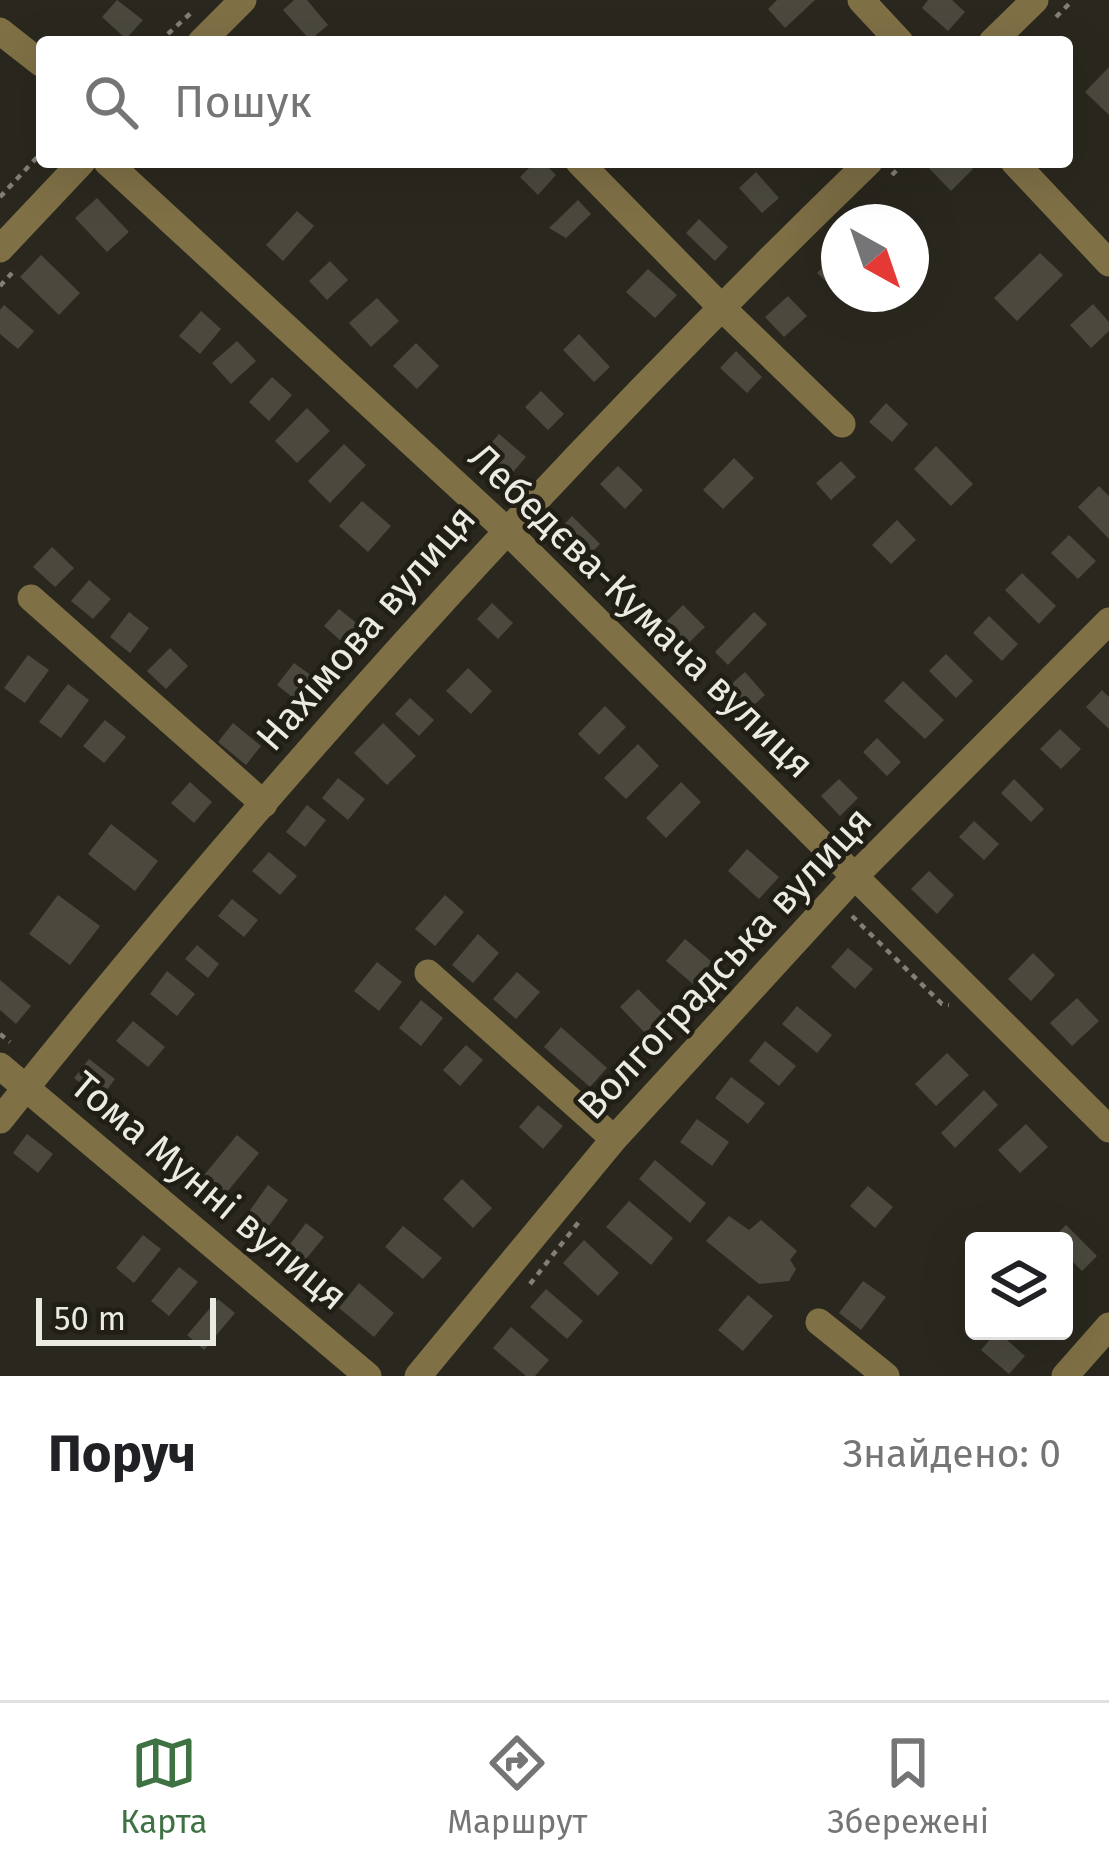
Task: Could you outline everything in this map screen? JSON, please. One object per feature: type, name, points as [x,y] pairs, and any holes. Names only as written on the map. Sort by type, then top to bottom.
[{"type":"street","points":[[207,36],[243,0]]},
{"type":"street","points":[[861,0],[894,36]]},
{"type":"street","points":[[998,36],[1035,0]]},
{"type":"street","points":[[0,32],[36,59]]},
{"type":"street","points":[[0,249],[76,168]]},
{"type":"street","name":"Лебедєва-Кумача вулиця","points":[[113,168],[505,529],[1109,1129]]},
{"type":"street","points":[[585,168],[842,424]]},
{"type":"street","name":"Нахімова вулиця","points":[[0,1120],[264,804],[505,529],[720,306],[863,168]]},
{"type":"street","points":[[1020,168],[1109,263]]},
{"type":"street","points":[[31,598],[264,804]]},
{"type":"street","name":"Волгоградська вулиця","points":[[418,1376],[614,1139],[855,876],[1109,621]]},
{"type":"street","points":[[428,973],[614,1139]]},
{"type":"street","name":"Тома Мунні вулиця","points":[[0,1066],[368,1376]]},
{"type":"street","points":[[819,1322],[886,1376]]},
{"type":"street","points":[[1065,1376],[1109,1326]]},
{"type":"path","points":[[166,36],[205,0]]},
{"type":"path","points":[[0,197],[36,158]]},
{"type":"building","points":[[117,0],[143,20],[129,36],[123,36],[102,17]]},
{"type":"building","points":[[294,0],[307,0],[328,25],[315,36],[306,36],[283,10]]},
{"type":"building","points":[[777,0],[815,0],[785,28],[768,9]]},
{"type":"building","points":[[928,0],[952,0],[965,12],[948,31],[922,8]]},
{"type":"building","points":[[1109,67],[1109,115],[1085,92]]},
{"type":"building","points":[[529,168],[549,168],[556,175],[538,195],[520,177]]},
{"type":"building","points":[[929,168],[973,169],[951,191]]},
{"type":"building","points":[[756,172],[779,198],[762,213],[739,188]]},
{"type":"building","points":[[97,198],[129,232],[107,252],[75,218]]},
{"type":"building","points":[[578,200],[591,214],[566,238],[549,228]]},
{"type":"building","points":[[297,211],[314,226],[283,261],[266,245]]},
{"type":"building","points":[[699,219],[728,247],[715,261],[686,233]]},
{"type":"building","points":[[1040,253],[1063,275],[1017,321],[994,298]]},
{"type":"building","points":[[41,255],[80,293],[59,315],[20,277]]},
{"type":"building","points":[[330,261],[348,280],[327,300],[309,281]]},
{"type":"building","points":[[648,269],[677,295],[655,318],[626,292]]},
{"type":"building","points":[[788,296],[807,316],[784,337],[765,317]]},
{"type":"building","points":[[377,298],[399,321],[371,347],[349,323]]},
{"type":"building","points":[[1093,304],[1109,322],[1109,331],[1091,348],[1070,325]]},
{"type":"building","points":[[4,305],[34,331],[18,349],[0,334]]},
{"type":"building","points":[[201,311],[221,329],[200,354],[179,336]]},
{"type":"building","points":[[579,334],[610,367],[594,382],[563,350]]},
{"type":"building","points":[[237,341],[256,361],[231,384],[212,363]]},
{"type":"building","points":[[416,343],[439,366],[417,389],[393,366]]},
{"type":"building","points":[[736,351],[762,377],[747,393],[720,368]]},
{"type":"building","points":[[272,377],[292,395],[269,421],[249,402]]},
{"type":"building","points":[[541,391],[564,414],[548,430],[525,407]]},
{"type":"building","points":[[886,403],[908,424],[892,442],[869,422]]},
{"type":"building","points":[[307,408],[330,431],[297,463],[275,441]]},
{"type":"building","points":[[499,434],[526,457],[508,478],[481,455]]},
{"type":"building","points":[[344,444],[366,465],[330,503],[308,481]]},
{"type":"building","points":[[936,446],[973,484],[951,506],[914,469]]},
{"type":"building","points":[[734,458],[754,478],[723,509],[703,490]]},
{"type":"building","points":[[841,461],[856,477],[831,500],[816,483]]},
{"type":"building","points":[[618,466],[643,490],[625,509],[600,484]]},
{"type":"building","points":[[1099,486],[1109,496],[1109,539],[1078,507]]},
{"type":"building","points":[[362,501],[391,526],[368,552],[339,526]]},
{"type":"building","points":[[572,516],[600,544],[583,561],[556,533]]},
{"type":"building","points":[[897,520],[916,540],[891,564],[872,545]]},
{"type":"building","points":[[1069,535],[1096,561],[1078,579],[1051,553]]},
{"type":"building","points":[[52,547],[74,568],[55,587],[33,567]]},
{"type":"building","points":[[1022,573],[1056,606],[1039,624],[1005,590]]},
{"type":"building","points":[[89,580],[111,599],[93,619],[71,601]]},
{"type":"building","points":[[492,603],[513,623],[498,639],[477,619]]},
{"type":"building","points":[[683,605],[705,627],[676,655],[655,633]]},
{"type":"building","points":[[339,609],[364,629],[348,647],[324,626]]},
{"type":"building","points":[[129,612],[149,628],[130,653],[110,637]]},
{"type":"building","points":[[754,612],[767,624],[728,665],[715,652]]},
{"type":"building","points":[[989,616],[1018,644],[1002,661],[973,633]]},
{"type":"building","points":[[170,648],[188,666],[166,689],[147,671]]},
{"type":"building","points":[[946,654],[973,681],[956,698],[929,671]]},
{"type":"building","points":[[28,655],[49,670],[25,703],[4,688]]},
{"type":"building","points":[[294,663],[319,681],[301,704],[277,685]]},
{"type":"building","points":[[468,668],[492,691],[471,714],[446,691]]},
{"type":"building","points":[[745,672],[765,695],[740,717],[720,694]]},
{"type":"building","points":[[903,681],[944,720],[925,739],[884,701]]},
{"type":"building","points":[[68,684],[89,700],[61,738],[39,722]]},
{"type":"building","points":[[1102,690],[1109,697],[1109,729],[1086,707]]},
{"type":"building","points":[[410,698],[434,720],[419,736],[395,714]]},
{"type":"building","points":[[605,706],[626,727],[599,755],[578,734]]},
{"type":"building","points":[[105,720],[126,737],[104,763],[83,746]]},
{"type":"building","points":[[233,723],[261,746],[246,765],[218,742]]},
{"type":"building","points":[[383,723],[416,756],[387,785],[354,753]]},
{"type":"building","points":[[1060,729],[1081,749],[1061,769],[1040,749]]},
{"type":"building","points":[[877,738],[901,762],[887,776],[863,752]]},
{"type":"building","points":[[638,744],[659,766],[626,799],[604,778]]},
{"type":"building","points":[[338,778],[365,799],[348,820],[322,798]]},
{"type":"building","points":[[839,779],[858,798],[840,816],[821,796]]},
{"type":"building","points":[[1014,779],[1044,809],[1031,822],[1001,793]]},
{"type":"building","points":[[190,782],[212,802],[194,823],[171,803]]},
{"type":"building","points":[[681,782],[701,802],[666,838],[646,818]]},
{"type":"building","points":[[307,805],[326,820],[305,847],[286,832]]},
{"type":"building","points":[[974,821],[999,844],[984,860],[959,837]]},
{"type":"building","points":[[111,824],[158,861],[135,891],[88,854]]},
{"type":"building","points":[[747,849],[779,877],[759,899],[728,871]]},
{"type":"building","points":[[269,852],[297,876],[280,895],[252,871]]},
{"type":"building","points":[[929,871],[954,895],[937,914],[911,889]]},
{"type":"building","points":[[58,895],[100,926],[70,965],[29,934]]},
{"type":"building","points":[[445,895],[464,912],[435,946],[415,929]]},
{"type":"building","points":[[232,899],[258,920],[244,937],[218,916]]},
{"type":"building","points":[[478,934],[499,953],[473,983],[452,965]]},
{"type":"building","points":[[685,939],[712,962],[693,984],[666,961]]},
{"type":"building","points":[[197,945],[219,964],[208,978],[185,959]]},
{"type":"building","points":[[848,948],[873,969],[855,989],[831,967]]},
{"type":"building","points":[[1033,953],[1055,975],[1031,1001],[1008,979]]},
{"type":"building","points":[[377,962],[402,982],[379,1011],[354,991]]},
{"type":"building","points":[[167,971],[195,994],[177,1016],[150,994]]},
{"type":"building","points":[[517,972],[540,992],[516,1019],[493,999]]},
{"type":"building","points":[[0,980],[31,1006],[16,1024],[0,1010]]},
{"type":"building","points":[[638,989],[664,1015],[645,1033],[620,1007]]},
{"type":"building","points":[[1077,998],[1099,1021],[1072,1046],[1050,1023]]},
{"type":"building","points":[[421,1000],[443,1018],[421,1046],[399,1028]]},
{"type":"building","points":[[797,1006],[832,1035],[817,1053],[782,1024]]},
{"type":"building","points":[[133,1021],[165,1047],[148,1067],[116,1041]]},
{"type":"building","points":[[561,1027],[607,1068],[590,1087],[544,1047]]},
{"type":"building","points":[[765,1041],[796,1066],[779,1086],[749,1061]]},
{"type":"building","points":[[466,1045],[483,1060],[460,1086],[443,1070]]},
{"type":"building","points":[[947,1053],[969,1075],[936,1106],[915,1084]]},
{"type":"building","points":[[89,1059],[115,1079],[100,1099],[74,1078]]},
{"type":"building","points":[[731,1077],[765,1103],[748,1124],[715,1098]]},
{"type":"building","points":[[984,1090],[998,1105],[955,1148],[941,1133]]},
{"type":"building","points":[[538,1105],[563,1126],[543,1149],[519,1127]]},
{"type":"building","points":[[697,1119],[729,1142],[712,1166],[680,1142]]},
{"type":"building","points":[[1026,1124],[1048,1147],[1020,1173],[998,1150]]},
{"type":"building","points":[[27,1134],[53,1154],[38,1173],[13,1153]]},
{"type":"building","points":[[237,1135],[259,1153],[218,1203],[196,1185]]},
{"type":"building","points":[[655,1160],[706,1203],[690,1223],[639,1179]]},
{"type":"building","points":[[462,1179],[492,1208],[473,1228],[443,1199]]},
{"type":"building","points":[[268,1185],[288,1200],[263,1234],[243,1220]]},
{"type":"building","points":[[868,1186],[893,1207],[875,1228],[850,1206]]},
{"type":"building","points":[[629,1201],[673,1238],[651,1265],[606,1227]]},
{"type":"building","points":[[729,1216],[749,1230],[761,1220],[797,1251],[790,1260],[796,1269],[789,1281],[759,1284],[706,1241]]},
{"type":"building","points":[[306,1223],[324,1237],[302,1264],[285,1251]]},
{"type":"building","points":[[403,1226],[442,1258],[423,1279],[385,1247]]},
{"type":"building","points":[[1073,1232],[1097,1256],[1082,1271],[1073,1262]]},
{"type":"building","points":[[143,1235],[161,1249],[134,1283],[116,1268]]},
{"type":"building","points":[[584,1240],[619,1273],[598,1296],[563,1263]]},
{"type":"building","points":[[179,1267],[198,1282],[169,1316],[151,1301]]},
{"type":"building","points":[[863,1281],[886,1297],[861,1330],[839,1313]]},
{"type":"building","points":[[359,1283],[394,1313],[374,1337],[339,1308]]},
{"type":"building","points":[[546,1289],[583,1321],[567,1339],[530,1307]]},
{"type":"building","points":[[748,1295],[773,1316],[743,1351],[718,1330]]},
{"type":"building","points":[[218,1299],[235,1313],[204,1350],[187,1335]]},
{"type":"building","points":[[511,1327],[549,1360],[535,1376],[526,1376],[493,1348]]},
{"type":"building","points":[[989,1340],[1007,1340],[1025,1356],[1009,1374],[981,1350]]}]
